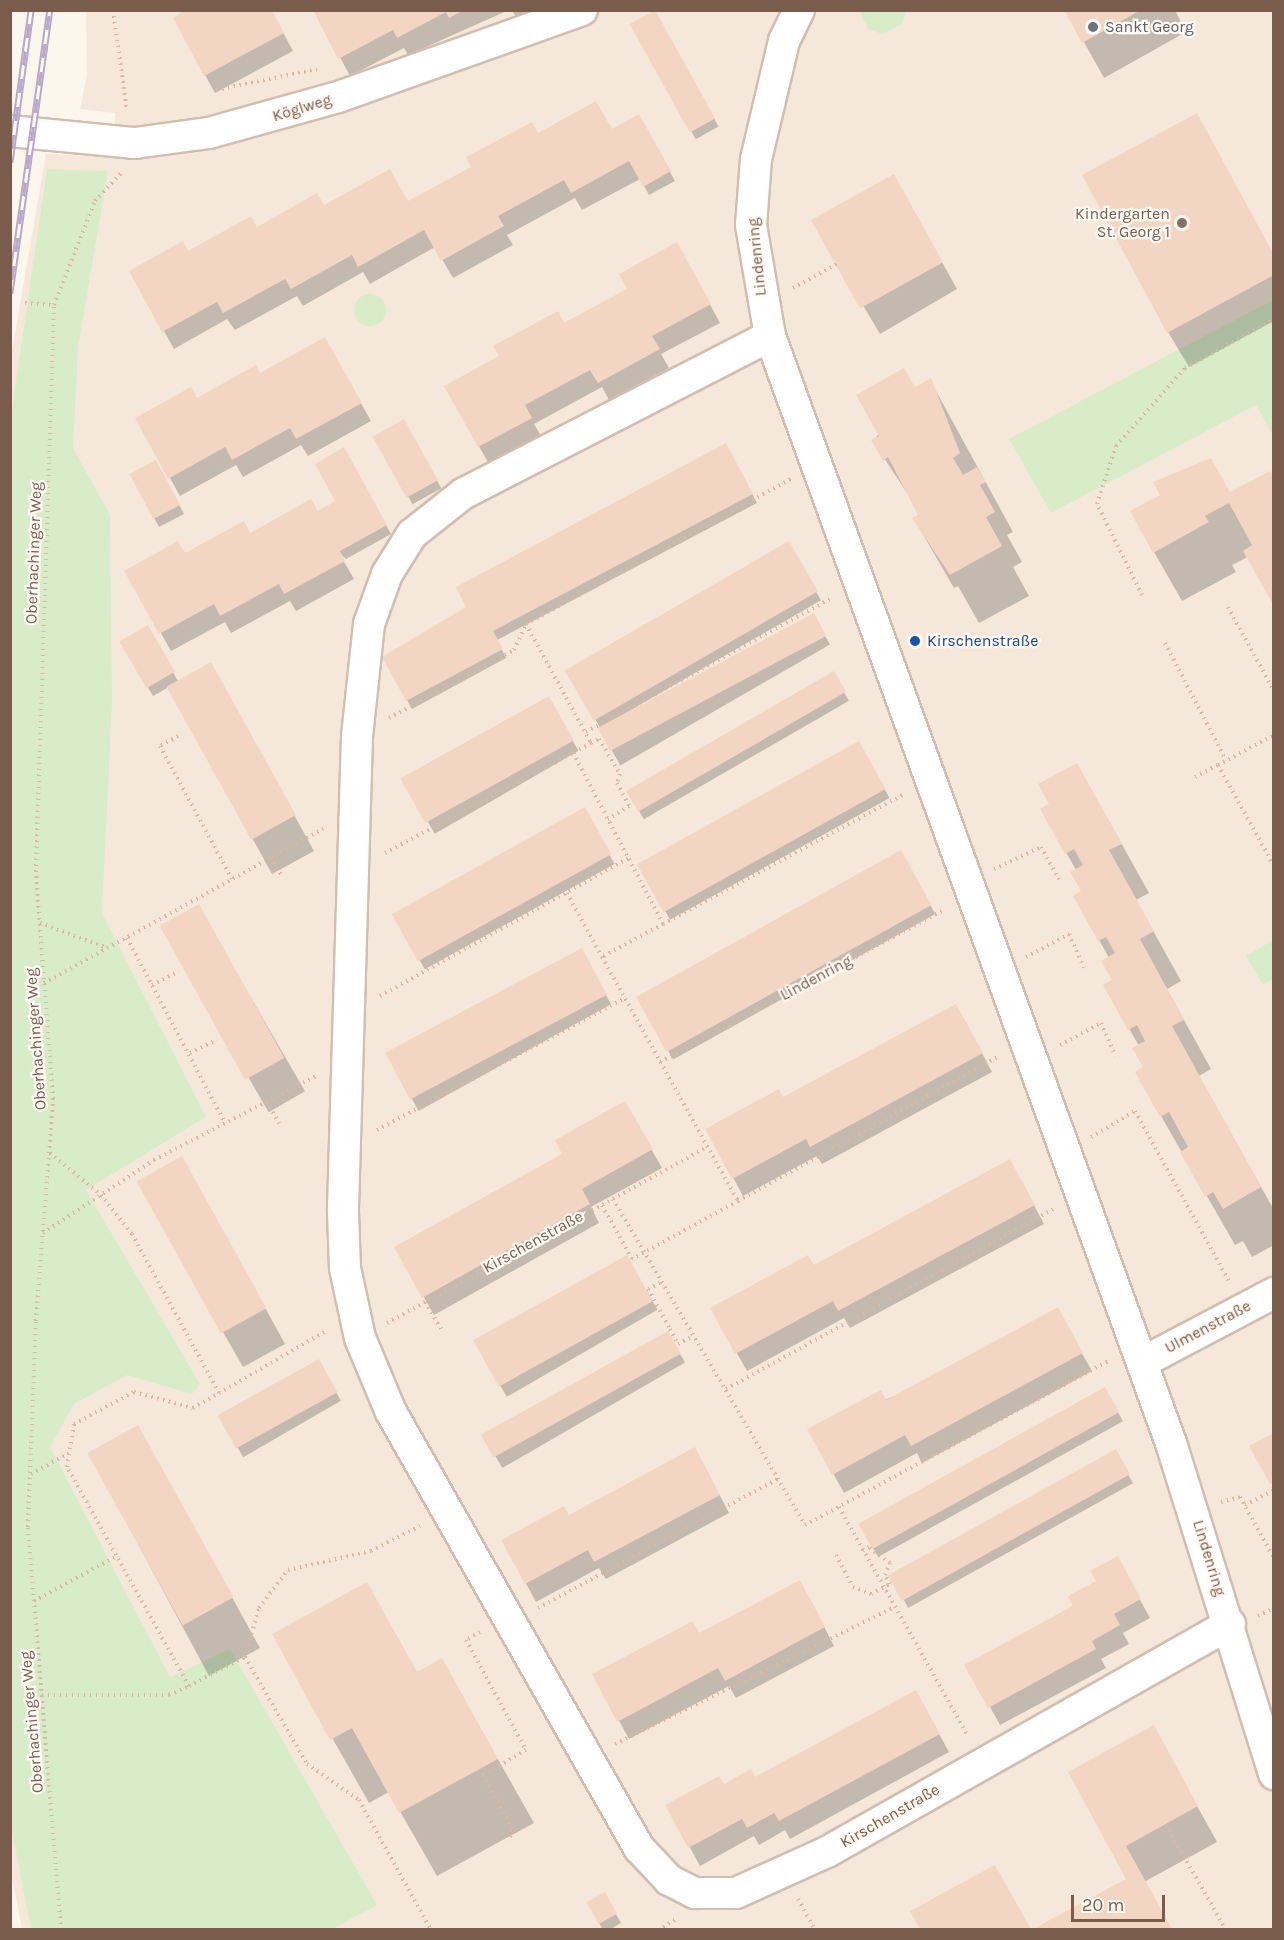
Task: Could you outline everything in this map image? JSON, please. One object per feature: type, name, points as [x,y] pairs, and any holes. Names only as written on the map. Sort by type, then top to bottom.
[{"type":"street","name":"Köglweg","points":[[10,131],[135,143],[209,133],[338,97],[582,10]]},
{"type":"street","name":"Lindenring","points":[[799,10],[784,41],[756,159],[751,225],[762,304],[770,336],[1140,1354],[1194,1510],[1274,1774]]},
{"type":"street","name":"Kirschenstraße","points":[[770,336],[464,493],[412,534],[387,574],[369,624],[357,736],[356,826],[344,1148],[345,1268],[356,1327],[391,1412],[590,1756],[639,1848],[669,1880],[695,1893],[736,1893],[783,1873],[983,1764],[1230,1624]]},
{"type":"street","name":"Ulmenstraße","points":[[1140,1354],[1274,1293]]},
{"type":"path","points":[[113,10],[121,84]]},
{"type":"path","points":[[216,90],[307,67]]},
{"type":"path","name":"Oberhachinger Weg","points":[[61,1929],[34,1601],[30,1474],[43,1233],[53,1100],[36,872],[54,305],[95,201],[127,167]]},
{"type":"path","points":[[762,304],[837,264]]},
{"type":"path","points":[[25,303],[54,305]]},
{"type":"path","points":[[1142,595],[1097,504],[1116,446],[1185,368],[1274,319]]},
{"type":"path","points":[[357,736],[514,650],[526,624],[817,465]]},
{"type":"path","points":[[585,732],[859,583]]},
{"type":"path","points":[[1228,607],[1274,691]]},
{"type":"path","points":[[526,624],[591,743]]},
{"type":"path","points":[[1165,643],[1226,760]]},
{"type":"path","points":[[1195,777],[1274,735]]},
{"type":"path","points":[[178,736],[160,746],[232,879]]},
{"type":"path","points":[[354,869],[599,739],[620,774],[617,783],[628,806],[608,819]]},
{"type":"path","points":[[573,753],[663,924]]},
{"type":"path","points":[[1218,765],[1274,866]]},
{"type":"path","points":[[602,957],[930,780]]},
{"type":"path","points":[[44,983],[331,825],[356,826]]},
{"type":"path","points":[[969,888],[1041,847],[1059,879]]},
{"type":"path","points":[[271,857],[281,874]]},
{"type":"path","points":[[348,1013],[629,858]]},
{"type":"path","name":"Lindenring","points":[[660,1062],[969,888]]},
{"type":"path","points":[[567,893],[738,1201]]},
{"type":"path","points":[[40,923],[105,948]]},
{"type":"path","points":[[999,970],[1069,934],[1084,968]]},
{"type":"path","points":[[127,938],[190,1053],[225,1123]]},
{"type":"path","points":[[152,985],[179,971]]},
{"type":"path","points":[[344,1148],[625,998]]},
{"type":"path","points":[[602,1205],[632,1259],[738,1201],[1028,1051],[1101,1023],[1116,1056]]},
{"type":"path","points":[[190,1053],[217,1040]]},
{"type":"path","points":[[43,1233],[101,1195],[225,1123],[322,1072],[345,1077]]},
{"type":"path","points":[[1274,1090],[1274,1143]]},
{"type":"path","points":[[266,1102],[279,1124]]},
{"type":"path","points":[[1067,1151],[1135,1112],[1235,1292]]},
{"type":"path","name":"Kirschenstraße","points":[[356,1327],[424,1302],[707,1148]]},
{"type":"path","points":[[50,1153],[101,1195],[132,1234],[219,1393]]},
{"type":"path","points":[[726,1389],[1081,1193]]},
{"type":"path","points":[[613,1199],[691,1337],[726,1389],[805,1525],[1140,1354]]},
{"type":"path","points":[[660,1283],[648,1289],[678,1344],[691,1337]]},
{"type":"path","points":[[424,1302],[443,1332]]},
{"type":"path","points":[[189,1686],[67,1467],[74,1424],[134,1392],[194,1408],[219,1393],[356,1327]]},
{"type":"path","points":[[30,1474],[69,1452]]},
{"type":"path","points":[[508,1841],[513,1830],[483,1775],[526,1750],[466,1640],[778,1479]]},
{"type":"path","points":[[1245,1506],[1274,1490]]},
{"type":"path","points":[[1194,1510],[1240,1497],[1274,1557]]},
{"type":"path","points":[[838,1507],[983,1764]]},
{"type":"path","points":[[430,1929],[358,1800],[307,1764],[245,1657],[259,1608],[288,1570],[371,1551],[448,1512]]},
{"type":"path","points":[[836,1555],[853,1587],[871,1594],[890,1584],[885,1575],[890,1563],[868,1547],[863,1550]]},
{"type":"path","points":[[34,1601],[117,1556]]},
{"type":"path","points":[[590,1756],[895,1607]]},
{"type":"path","points":[[42,1695],[169,1695],[245,1657]]},
{"type":"path","points":[[1169,1830],[1226,1929]]},
{"type":"shaded area","points":[[86,11],[1273,11],[1273,1929],[22,1929],[10,1867],[10,363],[46,154],[114,157],[115,113],[80,109],[87,75]]},
{"type":"green space","points":[[859,11],[906,11],[902,24],[882,34],[868,29]]},
{"type":"green space","points":[[47,169],[108,171],[78,348],[73,448],[110,515],[112,702],[102,913],[206,1117],[86,1190],[200,1384],[192,1394],[127,1375],[74,1404],[50,1447],[170,1677],[230,1649],[377,1905],[332,1929],[31,1929],[12,1831],[10,423]]},
{"type":"green space","points":[[370,294],[382,298],[386,310],[382,322],[370,326],[358,322],[354,310],[358,298]]},
{"type":"green space","points":[[1273,300],[1273,436],[1256,405],[1051,513],[1009,439]]},
{"type":"green space","points":[[1273,940],[1273,979],[1263,985],[1246,956]]},
{"type":"building","points":[[185,10],[272,10],[284,33],[204,76],[173,18]]},
{"type":"building","points":[[313,10],[464,10],[449,18],[446,12],[397,38],[393,30],[338,59]]},
{"type":"building","points":[[655,10],[715,118],[690,133],[630,24]]},
{"type":"building","name":"Sankt Georg","points":[[1064,10],[1141,10],[1082,43]]},
{"type":"building","points":[[596,101],[612,129],[639,114],[671,171],[643,187],[629,161],[571,193],[564,180],[498,216],[504,226],[441,261],[424,230],[358,267],[352,255],[291,289],[285,279],[223,313],[217,302],[162,332],[129,271],[183,241],[188,251],[251,216],[257,227],[317,193],[324,205],[390,169],[408,201],[471,167],[466,157],[532,122],[538,133]]},
{"type":"building","name":"Kindergarten St. Georg 1","points":[[1197,113],[1274,255],[1274,275],[1167,333],[1082,175]]},
{"type":"building","points":[[894,174],[943,262],[860,308],[811,220]]},
{"type":"building","points":[[677,242],[711,304],[652,336],[660,349],[598,383],[590,370],[525,405],[532,418],[478,447],[444,386],[499,356],[493,346],[558,311],[564,323],[627,289],[619,274]]},
{"type":"building","points":[[325,337],[362,403],[296,439],[290,428],[232,460],[225,447],[168,479],[135,418],[191,387],[197,398],[256,365],[260,373]]},
{"type":"building","points":[[904,368],[915,387],[931,378],[960,453],[953,458],[963,475],[977,467],[986,482],[980,485],[995,512],[986,517],[1002,546],[950,575],[912,518],[918,515],[888,457],[883,461],[871,440],[879,436],[856,395]]},
{"type":"building","points":[[404,419],[438,480],[406,498],[373,436]]},
{"type":"building","points":[[726,443],[753,494],[493,631],[503,649],[406,701],[382,657],[466,607],[456,587]]},
{"type":"building","points":[[344,447],[387,525],[340,551],[345,561],[284,594],[279,584],[220,616],[214,604],[159,634],[124,571],[178,541],[185,553],[244,521],[250,533],[311,499],[318,511],[335,501],[315,464]]},
{"type":"building","points":[[1211,458],[1230,492],[1270,471],[1274,478],[1274,606],[1243,551],[1252,545],[1229,503],[1205,516],[1209,522],[1153,553],[1130,511],[1160,495],[1153,482]]},
{"type":"building","points":[[156,460],[180,505],[153,519],[130,474]]},
{"type":"building","points":[[789,541],[818,591],[594,721],[565,671]]},
{"type":"building","points":[[814,613],[826,636],[610,751],[598,728]]},
{"type":"building","points":[[148,625],[175,672],[146,688],[119,642]]},
{"type":"building","points":[[211,662],[296,815],[251,840],[166,687]]},
{"type":"building","points":[[834,671],[846,692],[638,812],[626,791]]},
{"type":"building","points":[[549,696],[574,741],[425,823],[400,778]]},
{"type":"building","points":[[859,741],[886,789],[664,912],[637,864]]},
{"type":"building","points":[[1077,763],[1122,844],[1109,850],[1154,931],[1140,939],[1184,1020],[1172,1026],[1261,1187],[1223,1209],[1213,1192],[1205,1197],[1180,1152],[1188,1147],[1169,1112],[1160,1117],[1135,1072],[1143,1067],[1132,1048],[1145,1041],[1137,1025],[1128,1030],[1103,985],[1112,980],[1101,961],[1115,953],[1106,937],[1098,941],[1073,896],[1081,891],[1070,872],[1083,865],[1074,849],[1065,854],[1040,809],[1049,804],[1038,784]]},
{"type":"building","points":[[585,807],[611,854],[418,961],[392,914]]},
{"type":"building","points":[[901,850],[932,905],[667,1052],[636,997]]},
{"type":"building","points":[[199,904],[284,1058],[245,1080],[160,926]]},
{"type":"building","points":[[582,948],[607,995],[410,1099],[385,1053]]},
{"type":"building","points":[[956,1004],[983,1053],[810,1147],[806,1139],[732,1179],[705,1129],[779,1089],[783,1097]]},
{"type":"building","points":[[625,1101],[653,1149],[582,1189],[590,1204],[422,1298],[394,1247],[562,1154],[555,1140]]},
{"type":"building","points":[[182,1156],[266,1308],[221,1333],[137,1181]]},
{"type":"building","points":[[1010,1159],[1035,1205],[838,1311],[833,1301],[735,1354],[710,1308],[808,1255],[814,1265]]},
{"type":"building","points":[[627,1255],[653,1301],[499,1387],[473,1340]]},
{"type":"building","points":[[1058,1307],[1083,1353],[911,1446],[905,1435],[832,1475],[807,1429],[881,1390],[886,1400]]},
{"type":"building","points":[[668,1331],[681,1354],[493,1457],[481,1435]]},
{"type":"building","points":[[319,1359],[337,1392],[236,1448],[218,1415]]},
{"type":"building","points":[[1105,1387],[1119,1412],[872,1549],[858,1524]]},
{"type":"building","points":[[138,1425],[234,1597],[183,1625],[87,1453]]},
{"type":"building","points":[[1274,1433],[1274,1483],[1270,1484],[1249,1446]]},
{"type":"building","points":[[695,1447],[720,1495],[594,1562],[588,1550],[525,1584],[501,1540],[564,1506],[569,1515]]},
{"type":"building","points":[[1116,1449],[1130,1474],[902,1601],[888,1576]]},
{"type":"building","points":[[1118,1556],[1141,1599],[1114,1614],[1120,1625],[1092,1641],[1096,1649],[988,1708],[964,1665],[1073,1606],[1068,1596],[1096,1581],[1090,1571]]},
{"type":"building","points":[[800,1580],[825,1627],[725,1681],[718,1668],[617,1722],[592,1674],[693,1621],[699,1633]]},
{"type":"building","points":[[367,1582],[417,1672],[442,1658],[498,1759],[399,1813],[352,1728],[330,1740],[272,1634]]},
{"type":"building","points":[[916,1690],[940,1734],[779,1821],[774,1813],[747,1828],[742,1819],[688,1848],[665,1805],[719,1776],[724,1784],[751,1769],[755,1777]]},
{"type":"building","points":[[1154,1725],[1198,1806],[1126,1846],[1172,1929],[1033,1929],[1126,1879],[1068,1772]]},
{"type":"building","points":[[995,1865],[1031,1929],[920,1929],[910,1911]]},
{"type":"building","points":[[605,1892],[617,1914],[599,1924],[587,1902]]},
{"type":"railway","points":[[10,162],[31,10]]},
{"type":"railway","points":[[10,293],[50,10]]},
{"type":"place","name":"Sankt Georg","points":[[1093,27]]},
{"type":"place","name":"Kindergarten St. Georg 1","points":[[1182,223]]},
{"type":"place","name":"Kirschenstraße","points":[[915,641]]}]
